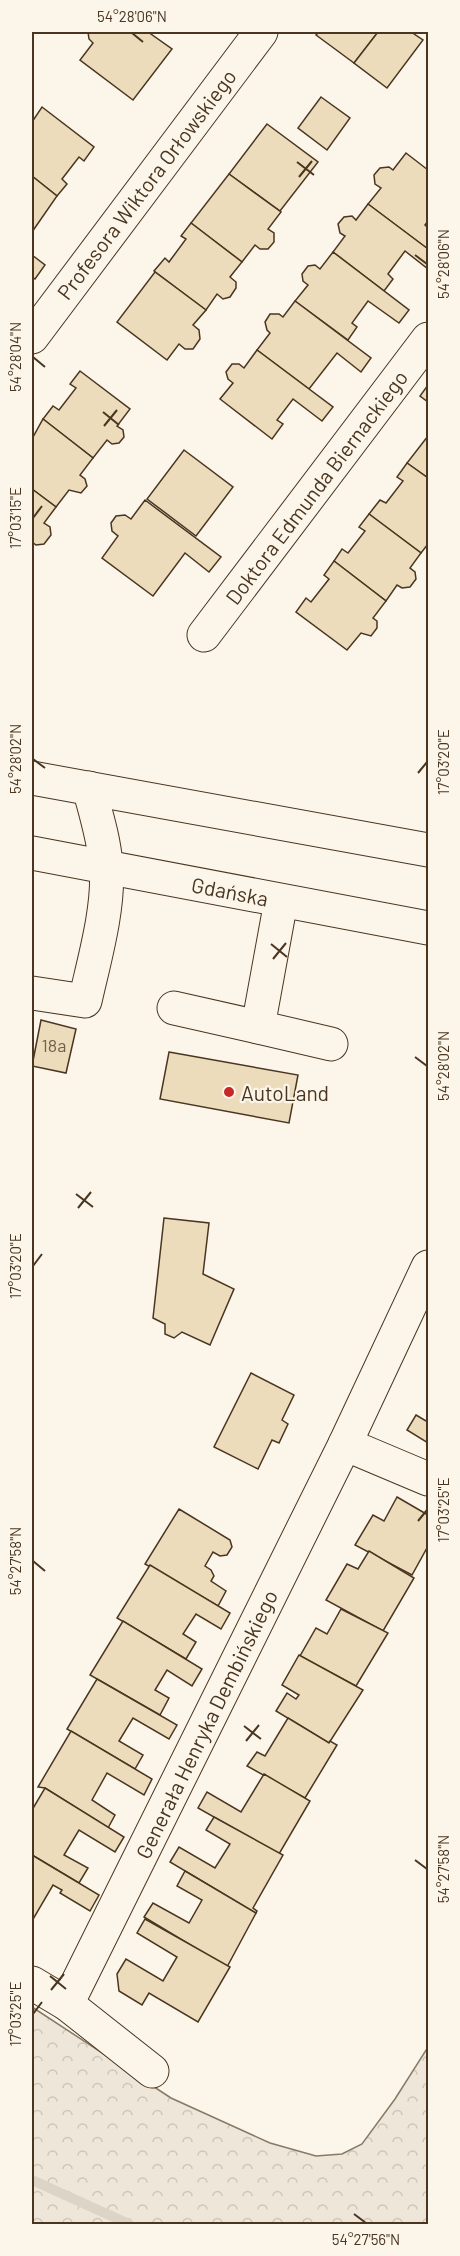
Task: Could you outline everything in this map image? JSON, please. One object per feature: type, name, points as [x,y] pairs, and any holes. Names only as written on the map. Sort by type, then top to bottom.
[{"type":"street","name":"Profesora Wiktora Orłowskiego","points":[[32,337],[261,32]]},
{"type":"street","name":"Doktora Edmunda Biernackiego","points":[[204,635],[429,339]]},
{"type":"street","points":[[32,778],[429,850]]},
{"type":"street","points":[[32,993],[86,1001],[101,932],[107,867],[102,834],[89,788]]},
{"type":"street","name":"Gdańska","points":[[32,853],[429,928]]},
{"type":"street","points":[[258,1027],[281,901]]},
{"type":"street","points":[[174,1008],[331,1044]]},
{"type":"street","name":"Generała Henryka Dembińskiego","points":[[67,2004],[345,1444],[429,1267]]},
{"type":"street","points":[[345,1444],[429,1479]]},
{"type":"street","points":[[32,1983],[67,2004],[152,2071]]},
{"type":"green space","points":[[32,2007],[171,2098],[270,2143],[316,2156],[342,2154],[362,2144],[395,2099],[428,2047],[428,2224],[32,2224]]},
{"type":"building","points":[[88,32],[148,32],[172,49],[133,100],[80,60],[93,43],[89,39]]},
{"type":"building","points":[[319,32],[378,32],[354,63],[316,35]]},
{"type":"building","points":[[378,32],[411,32],[423,40],[387,88],[354,63]]},
{"type":"building","points":[[321,97],[350,118],[327,150],[298,128]]},
{"type":"building","points":[[42,107],[94,147],[84,161],[79,157],[62,179],[67,184],[57,196],[32,176],[32,122]]},
{"type":"building","points":[[267,124],[318,162],[280,211],[229,174]]},
{"type":"building","points":[[406,153],[428,170],[428,221],[425,225],[428,228],[428,249],[368,204],[381,188],[375,184],[374,175],[380,168],[389,167],[393,170]]},
{"type":"building","points":[[229,174],[281,212],[268,229],[274,233],[274,242],[268,249],[260,249],[255,245],[242,262],[191,223]]},
{"type":"building","points":[[32,176],[57,196],[32,232]]},
{"type":"building","points":[[368,204],[428,249],[428,269],[405,251],[388,274],[393,279],[384,291],[333,252],[345,236],[340,233],[338,224],[344,217],[352,216],[356,220]]},
{"type":"building","points":[[191,223],[242,262],[230,277],[236,282],[236,288],[230,297],[223,299],[217,294],[206,310],[154,271],[165,258],[169,262],[186,239],[181,236]]},
{"type":"building","points":[[333,252],[409,310],[399,323],[368,301],[352,323],[357,327],[348,340],[295,301],[308,285],[303,281],[302,274],[308,266],[315,265],[320,269]]},
{"type":"building","points":[[32,255],[45,265],[35,279],[32,277]]},
{"type":"building","points":[[155,272],[206,310],[193,325],[199,330],[200,339],[193,349],[185,349],[179,344],[167,360],[117,322]]},
{"type":"building","points":[[295,301],[371,358],[361,372],[337,353],[309,389],[257,350],[270,333],[265,322],[270,314],[279,314],[283,317]]},
{"type":"building","points":[[257,350],[333,407],[322,421],[293,399],[277,420],[283,424],[272,439],[220,399],[233,383],[228,379],[226,372],[232,364],[239,364],[244,368]]},
{"type":"building","points":[[80,371],[130,409],[117,426],[123,430],[124,437],[119,443],[112,444],[107,440],[93,458],[43,419],[53,406],[59,410],[76,388],[70,384]]},
{"type":"building","points":[[428,385],[428,402],[420,396]]},
{"type":"building","points":[[43,419],[93,458],[80,475],[85,479],[87,486],[81,493],[69,490],[56,507],[32,489],[32,439]]},
{"type":"building","points":[[428,436],[428,478],[407,463]]},
{"type":"building","points":[[184,450],[233,487],[196,536],[147,499]]},
{"type":"building","points":[[407,463],[428,478],[428,544],[421,553],[369,514],[380,500],[386,503],[403,481],[397,477]]},
{"type":"building","points":[[32,489],[56,507],[44,523],[50,527],[51,535],[44,544],[36,545],[32,542]]},
{"type":"building","points":[[145,500],[221,557],[209,572],[185,553],[153,596],[102,558],[118,536],[112,531],[111,523],[116,516],[125,515],[131,519]]},
{"type":"building","points":[[369,514],[421,553],[410,568],[415,572],[416,579],[410,587],[402,588],[397,585],[386,601],[334,561],[342,549],[348,553],[365,531],[359,527]]},
{"type":"building","points":[[334,561],[386,601],[373,618],[377,621],[377,628],[371,636],[361,633],[347,650],[296,612],[306,598],[311,602],[329,579],[324,575]]},
{"type":"building","points":[[41,1020],[76,1029],[66,1073],[32,1066]]},
{"type":"building","name":"AutoLand","points":[[169,1052],[298,1075],[289,1123],[160,1099]]},
{"type":"building","points":[[164,1218],[209,1223],[203,1274],[234,1289],[210,1345],[182,1332],[174,1338],[165,1334],[165,1324],[153,1318]]},
{"type":"building","points":[[251,1373],[294,1395],[282,1420],[288,1424],[279,1443],[272,1440],[258,1469],[214,1447]]},
{"type":"building","points":[[416,1415],[426,1421],[428,1418],[428,1443],[407,1430]]},
{"type":"building","points":[[397,1497],[428,1515],[428,1546],[412,1575],[355,1545],[373,1515],[384,1521]]},
{"type":"building","points":[[179,1509],[230,1540],[232,1547],[227,1555],[220,1556],[213,1552],[205,1566],[214,1576],[211,1581],[226,1591],[218,1606],[145,1564]]},
{"type":"building","points":[[369,1551],[414,1578],[383,1631],[326,1600],[347,1564],[358,1569]]},
{"type":"building","points":[[150,1565],[230,1613],[221,1629],[196,1614],[183,1634],[196,1642],[186,1659],[117,1618]]},
{"type":"building","points":[[341,1609],[388,1633],[356,1686],[300,1656],[316,1628],[327,1634]]},
{"type":"building","points":[[123,1621],[202,1669],[192,1686],[167,1670],[155,1690],[169,1698],[160,1715],[90,1675]]},
{"type":"building","points":[[299,1655],[363,1690],[329,1743],[276,1711],[287,1693],[296,1699],[299,1695],[282,1685]]},
{"type":"building","points":[[97,1679],[177,1725],[169,1739],[133,1718],[119,1741],[143,1755],[135,1769],[67,1729]]},
{"type":"building","points":[[288,1718],[329,1743],[330,1741],[337,1745],[305,1798],[247,1766],[257,1752],[265,1756]]},
{"type":"building","points":[[71,1731],[152,1779],[144,1795],[107,1773],[92,1800],[115,1815],[108,1828],[45,1788],[38,1787]]},
{"type":"building","points":[[264,1774],[310,1801],[279,1854],[198,1808],[207,1792],[241,1812]]},
{"type":"building","points":[[45,1788],[124,1837],[115,1852],[79,1830],[64,1855],[88,1868],[79,1883],[32,1855],[32,1810]]},
{"type":"building","points":[[214,1817],[283,1855],[253,1908],[257,1911],[256,1913],[170,1862],[179,1847],[215,1868],[230,1844],[206,1830]]},
{"type":"building","points":[[32,1855],[99,1895],[90,1911],[60,1893],[62,1890],[53,1885],[32,1921]]},
{"type":"building","points":[[185,1871],[256,1913],[227,1967],[144,1917],[153,1903],[189,1923],[202,1900],[177,1886]]},
{"type":"building","points":[[145,1919],[230,1967],[198,2022],[149,1993],[142,2005],[119,1991],[117,1974],[126,1959],[163,1981],[177,1957],[137,1933]]},
{"type":"waterway","points":[[32,2180],[129,2224]]},
{"type":"place","name":"AutoLand","points":[[229,1092]]}]
